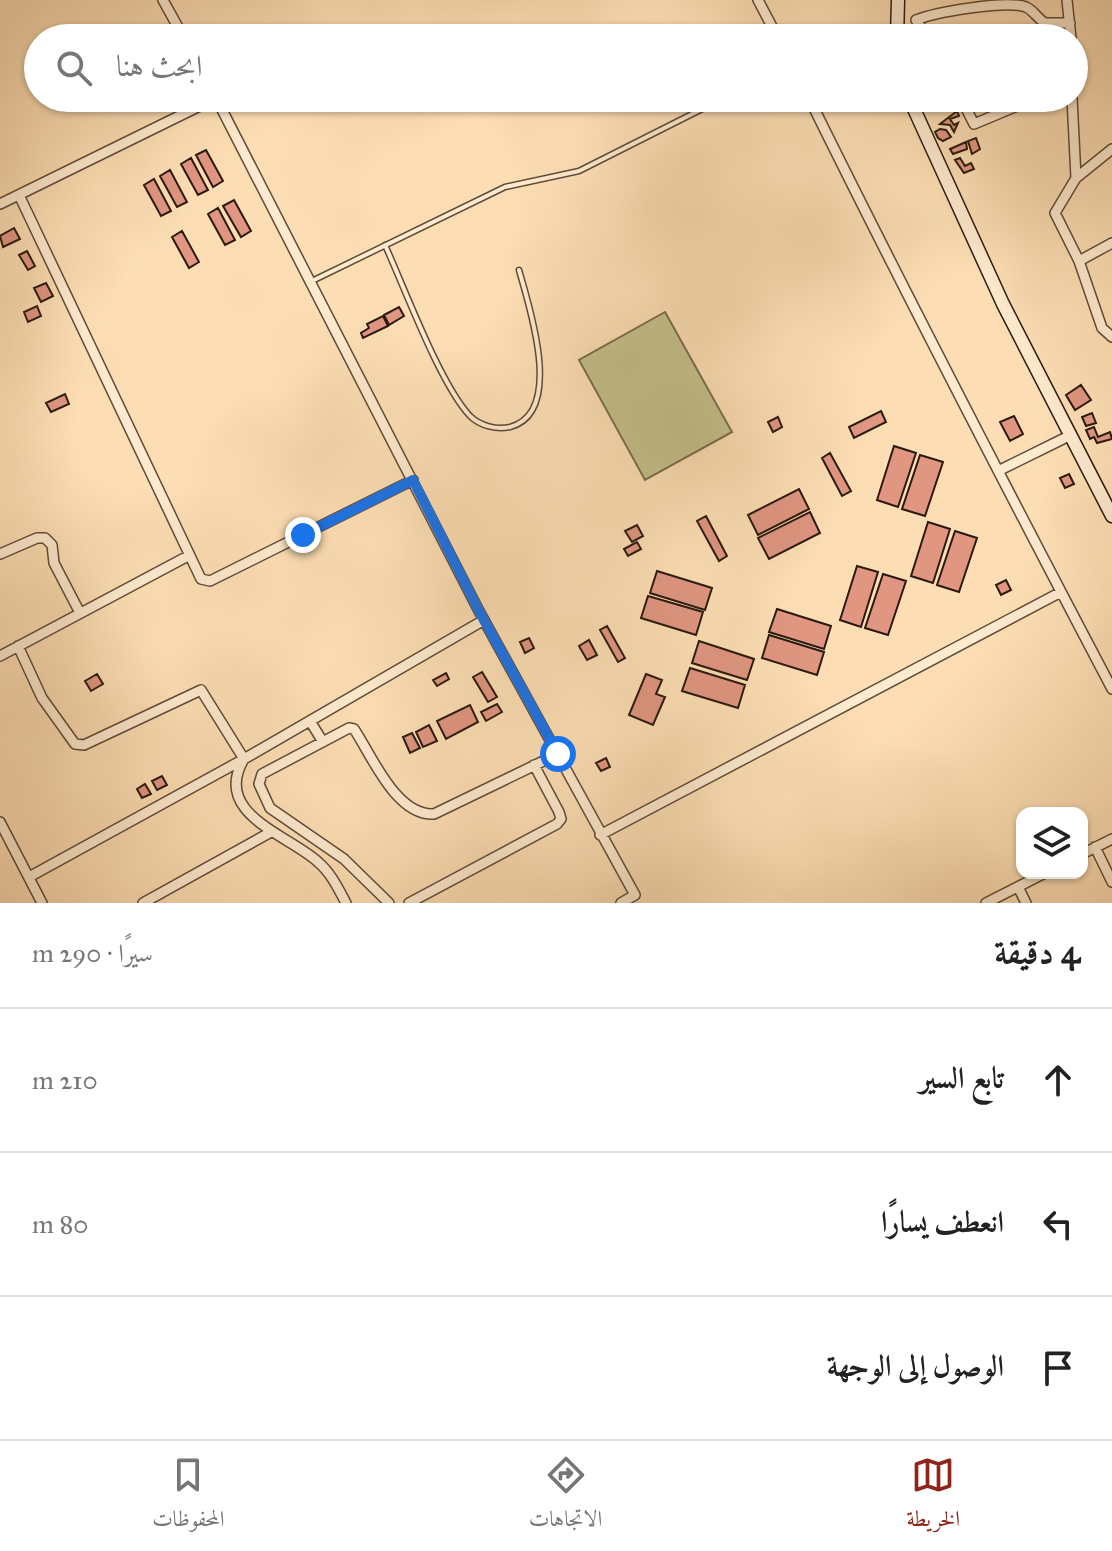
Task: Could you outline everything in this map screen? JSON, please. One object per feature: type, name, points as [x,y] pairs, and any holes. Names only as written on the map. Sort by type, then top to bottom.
[{"type":"street","points":[[163,0],[176,24]]},
{"type":"street","points":[[758,0],[771,24]]},
{"type":"street","points":[[897,24],[898,0]]},
{"type":"street","points":[[919,24],[916,20],[963,8],[1025,7],[1042,22],[1070,23],[1067,0]]},
{"type":"street","points":[[0,204],[188,112]]},
{"type":"street","points":[[223,112],[484,620],[638,899],[621,903]]},
{"type":"street","points":[[816,112],[934,353],[1000,470],[1112,689]]},
{"type":"street","points":[[915,112],[1003,304],[1112,516]]},
{"type":"street","points":[[968,112],[974,124],[1003,112]]},
{"type":"street","points":[[1073,112],[1076,178]]},
{"type":"street","points":[[1112,149],[1076,178],[1055,213],[1079,261],[1102,328],[1112,337]]},
{"type":"street","points":[[19,195],[201,579],[210,581],[413,480]]},
{"type":"street","points":[[1079,261],[1112,243]]},
{"type":"street","points":[[1102,328],[1112,322]]},
{"type":"street","points":[[1000,470],[1071,435]]},
{"type":"street","points":[[0,554],[37,538],[50,541],[54,563],[80,613]]},
{"type":"street","points":[[0,656],[188,556]]},
{"type":"street","points":[[600,835],[1061,592]]},
{"type":"street","points":[[29,877],[244,759],[484,620]]},
{"type":"street","points":[[18,646],[42,698],[75,744],[84,745],[201,690],[244,759]]},
{"type":"street","points":[[310,721],[323,742]]},
{"type":"street","points":[[389,903],[344,859],[270,808],[262,797],[259,784],[262,774],[342,730],[354,729],[407,807],[424,815],[434,814],[474,797],[558,754]]},
{"type":"street","points":[[244,759],[236,780],[246,812],[316,860],[330,875],[346,903]]},
{"type":"street","points":[[409,903],[557,824],[561,819],[559,812],[534,765]]},
{"type":"street","points":[[0,822],[42,903]]},
{"type":"street","points":[[143,903],[271,832]]},
{"type":"street","points":[[1088,851],[1112,839]]},
{"type":"street","points":[[1095,847],[1112,882]]},
{"type":"street","points":[[986,903],[1033,879]]},
{"type":"street","points":[[1018,887],[1026,903]]},
{"type":"street","points":[[164,893],[169,903]]},
{"type":"lane","points":[[310,282],[505,187],[579,171],[696,112]]},
{"type":"lane","points":[[385,245],[450,386],[470,416],[490,427],[507,428],[530,416],[539,390],[533,323],[519,270]]},
{"type":"shaded area","points":[[665,312],[732,432],[645,480],[579,360]]},
{"type":"building","points":[[957,112],[959,116],[950,119],[954,125],[958,123],[954,132],[950,125],[940,124]]},
{"type":"building","points":[[946,130],[951,137],[943,141],[938,138],[935,132]]},
{"type":"building","points":[[976,138],[980,149],[972,154],[968,141]]},
{"type":"building","points":[[966,142],[967,149],[953,154],[950,149]]},
{"type":"building","points":[[206,150],[223,181],[213,187],[196,155]]},
{"type":"building","points":[[191,158],[208,190],[198,195],[181,164]]},
{"type":"building","points":[[960,158],[965,166],[971,163],[974,169],[964,173],[955,160]]},
{"type":"building","points":[[170,170],[187,202],[177,207],[160,176]]},
{"type":"building","points":[[154,179],[171,211],[161,216],[144,185]]},
{"type":"building","points":[[234,200],[251,231],[241,237],[223,206]]},
{"type":"building","points":[[218,208],[235,240],[225,245],[208,214]]},
{"type":"building","points":[[14,228],[20,239],[3,247],[0,236]]},
{"type":"building","points":[[182,231],[199,262],[189,268],[172,237]]},
{"type":"building","points":[[27,251],[35,266],[28,270],[19,255]]},
{"type":"building","points":[[46,283],[53,296],[41,302],[34,288]]},
{"type":"building","points":[[37,306],[41,316],[28,322],[24,312]]},
{"type":"building","points":[[399,307],[404,316],[389,325],[384,315]]},
{"type":"building","points":[[383,316],[388,326],[363,338],[361,333],[369,328],[367,324]]},
{"type":"building","points":[[1081,385],[1091,400],[1075,410],[1066,395]]},
{"type":"building","points":[[65,394],[69,404],[51,412],[46,403]]},
{"type":"building","points":[[881,411],[886,422],[854,438],[849,427]]},
{"type":"building","points":[[1092,413],[1096,423],[1086,426],[1082,417]]},
{"type":"building","points":[[1014,416],[1023,434],[1010,441],[1000,422]]},
{"type":"building","points":[[778,417],[782,427],[773,432],[768,422]]},
{"type":"building","points":[[1094,427],[1098,437],[1110,432],[1112,439],[1097,443],[1094,437],[1090,439],[1086,430]]},
{"type":"building","points":[[894,446],[916,453],[898,507],[877,500]]},
{"type":"building","points":[[830,453],[851,491],[842,496],[822,458]]},
{"type":"building","points":[[920,455],[943,462],[925,516],[902,509]]},
{"type":"building","points":[[1069,474],[1074,484],[1065,488],[1060,478]]},
{"type":"building","points":[[799,489],[809,509],[758,535],[748,515]]},
{"type":"building","points":[[810,512],[820,533],[769,559],[758,538]]},
{"type":"building","points":[[706,516],[727,556],[719,561],[697,521]]},
{"type":"building","points":[[928,522],[950,529],[933,583],[911,576]]},
{"type":"building","points":[[637,525],[643,536],[632,542],[625,531]]},
{"type":"building","points":[[955,531],[977,538],[959,592],[937,585]]},
{"type":"building","points":[[637,542],[641,549],[628,556],[624,549]]},
{"type":"building","points":[[857,566],[878,572],[861,627],[840,620]]},
{"type":"building","points":[[657,571],[712,588],[705,610],[650,593]]},
{"type":"building","points":[[883,574],[906,581],[888,635],[865,628]]},
{"type":"building","points":[[1006,580],[1011,590],[1001,595],[996,585]]},
{"type":"building","points":[[648,596],[703,612],[696,635],[641,618]]},
{"type":"building","points":[[777,609],[831,626],[824,649],[769,632]]},
{"type":"building","points":[[607,626],[625,658],[618,662],[600,630]]},
{"type":"building","points":[[769,635],[824,652],[817,675],[762,658]]},
{"type":"building","points":[[529,638],[534,648],[525,653],[520,642]]},
{"type":"building","points":[[589,640],[597,655],[587,660],[579,646]]},
{"type":"building","points":[[699,641],[754,659],[747,680],[692,663]]},
{"type":"building","points":[[690,668],[745,685],[738,708],[682,691]]},
{"type":"building","points":[[482,672],[497,697],[488,702],[473,677]]},
{"type":"building","points":[[446,673],[449,679],[437,686],[433,680]]},
{"type":"building","points":[[97,674],[103,684],[91,691],[85,681]]},
{"type":"building","points":[[646,674],[662,680],[656,694],[665,697],[653,725],[629,715]]},
{"type":"building","points":[[497,704],[502,712],[486,721],[481,712]]},
{"type":"building","points":[[470,705],[478,722],[446,739],[437,721]]},
{"type":"building","points":[[429,725],[437,741],[423,747],[416,732]]},
{"type":"building","points":[[412,733],[420,748],[410,753],[403,737]]},
{"type":"building","points":[[606,758],[610,767],[601,771],[596,763]]},
{"type":"building","points":[[162,776],[167,785],[157,790],[152,781]]},
{"type":"building","points":[[145,784],[151,794],[142,798],[137,789]]},
{"type":"route","points":[[303,535],[413,480],[479,611],[558,754]]}]
